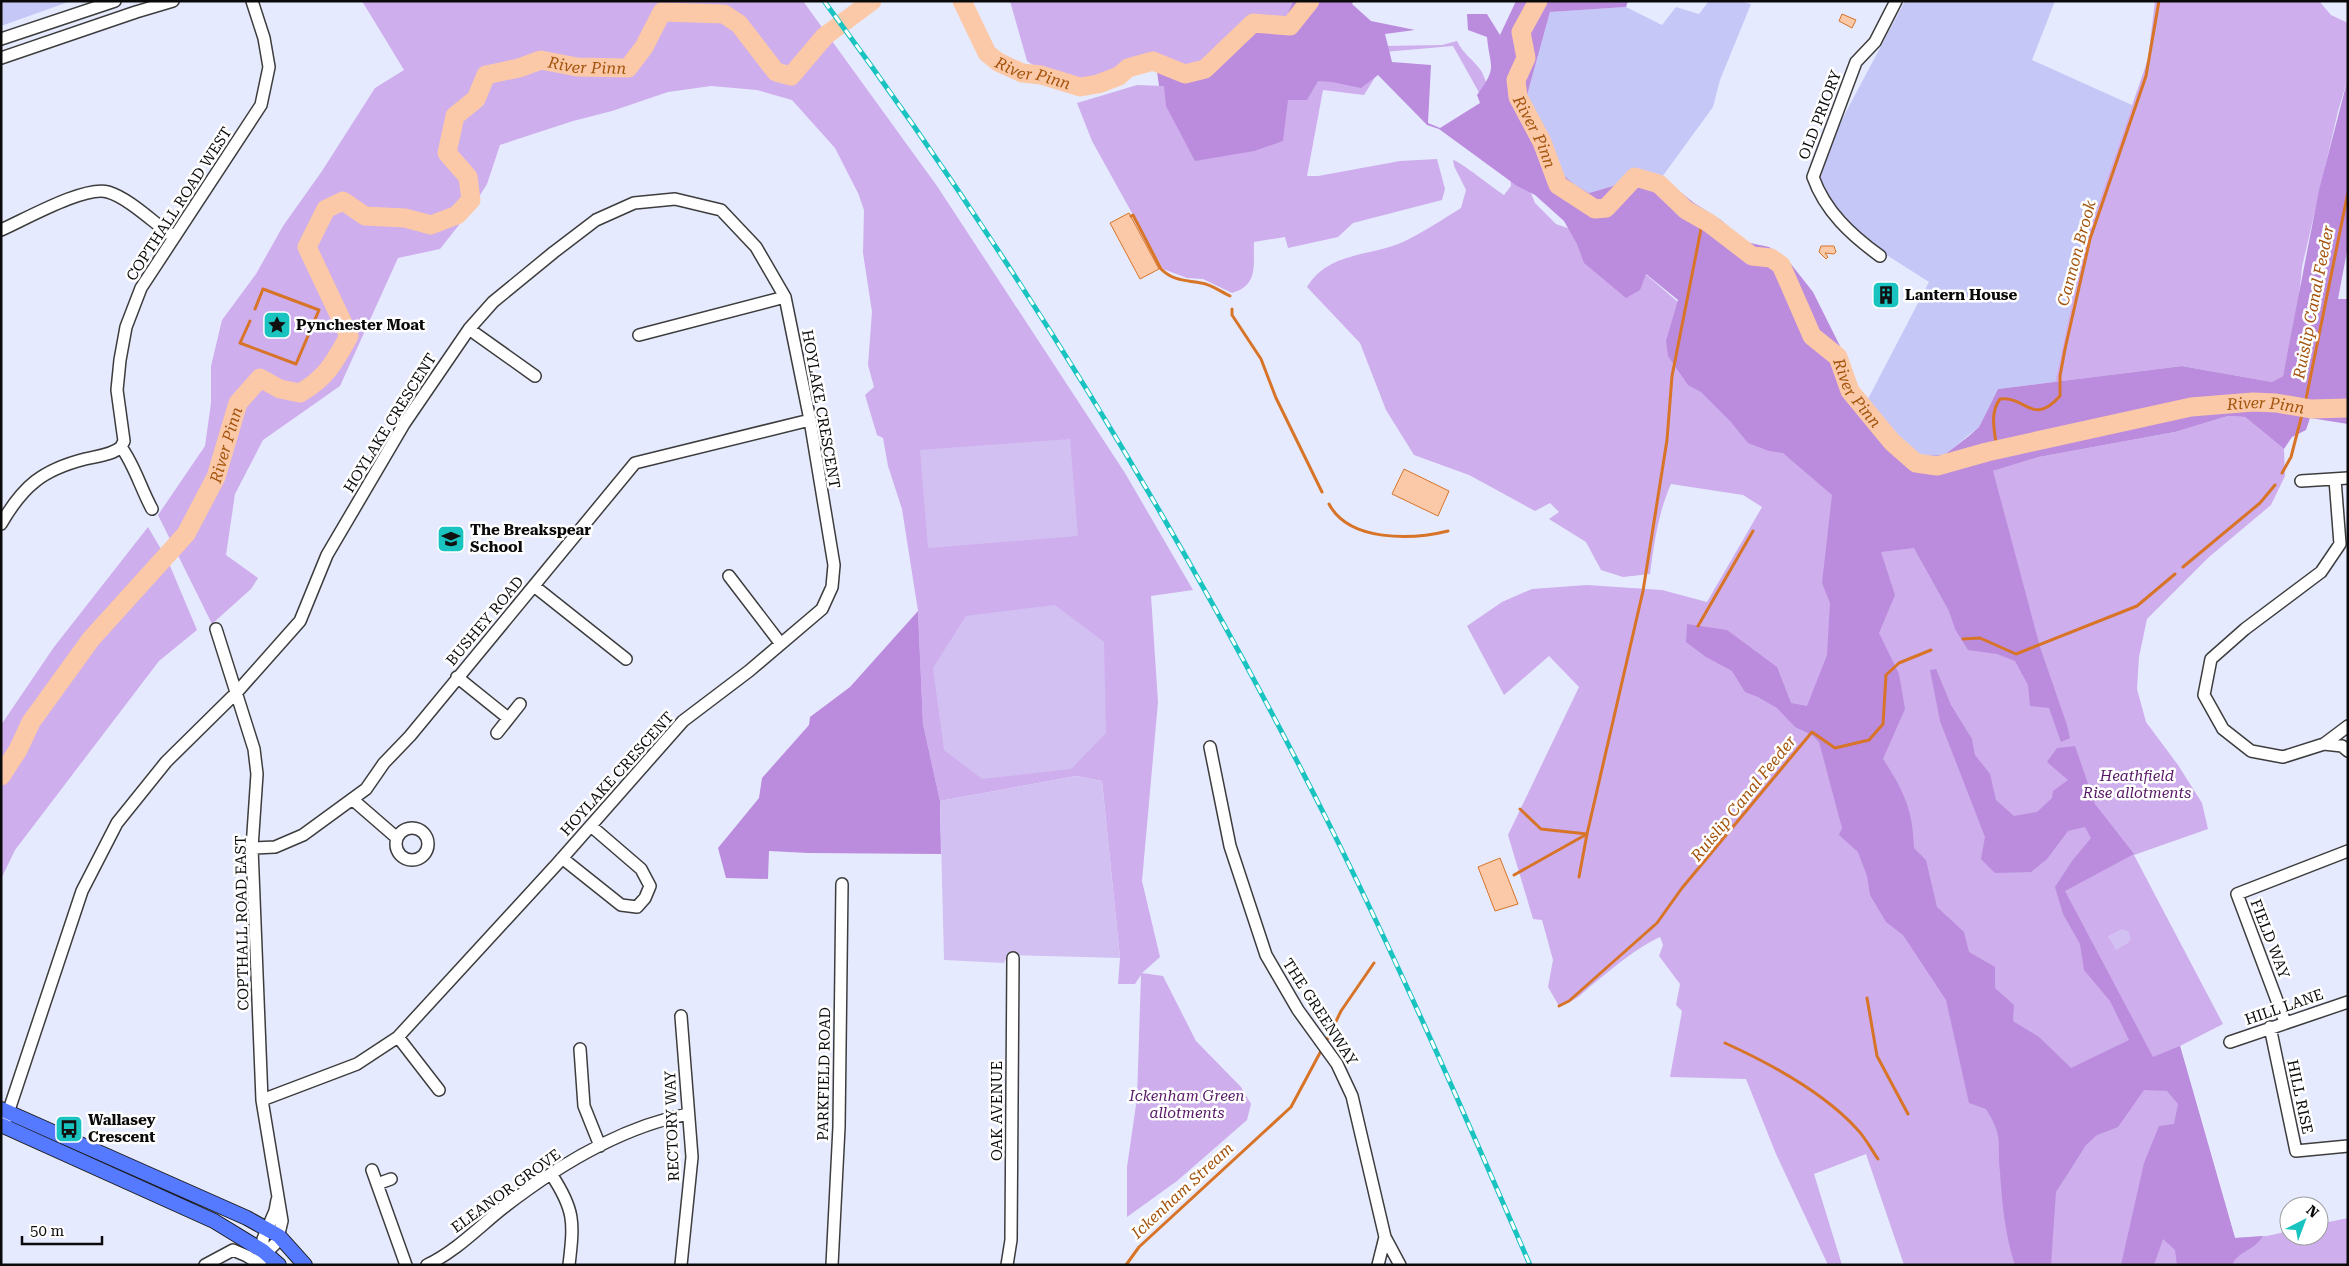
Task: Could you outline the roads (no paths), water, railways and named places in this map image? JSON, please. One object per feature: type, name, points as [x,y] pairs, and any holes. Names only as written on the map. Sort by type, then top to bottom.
[{"type":"main road","points":[[4,1118],[274,1232],[305,1265]]},
{"type":"main road","points":[[4,1118],[214,1220],[260,1259],[280,1265]]},
{"type":"street","points":[[1,39],[115,1]]},
{"type":"street","points":[[2,56],[173,1]]},
{"type":"street","name":"COPTHALL ROAD WEST","points":[[121,447],[124,441],[117,390],[126,327],[141,288],[261,105],[269,67],[264,38],[252,1]]},
{"type":"street","name":"OLD PRIORY","points":[[1880,256],[1859,241],[1833,216],[1812,176],[1856,62],[1875,42],[1896,1]]},
{"type":"street","points":[[1,230],[82,193],[100,190],[119,197],[174,237]]},
{"type":"street","name":"HOYLAKE CRESCENT","points":[[237,692],[300,621],[327,555],[404,424],[469,329],[493,302],[596,220],[634,202],[675,199],[721,210],[756,247],[786,297],[810,420],[834,565],[832,587],[822,609],[781,644],[683,721],[591,826],[398,1037],[357,1064],[262,1100]]},
{"type":"street","points":[[640,336],[786,297]]},
{"type":"street","points":[[469,329],[534,376]]},
{"type":"street","name":"BUSHEY ROAD","points":[[252,848],[274,847],[303,835],[366,789],[384,763],[410,736],[635,462],[810,420]]},
{"type":"street","points":[[1,524],[18,498],[39,478],[57,468],[112,453],[121,447],[130,458],[140,486],[152,509]]},
{"type":"street","points":[[2301,482],[2348,478]]},
{"type":"street","points":[[2335,479],[2340,544],[2321,572],[2245,629],[2212,659],[2204,695],[2223,729],[2251,751],[2283,757],[2324,744],[2348,726]]},
{"type":"street","points":[[729,576],[781,644]]},
{"type":"street","points":[[534,586],[626,659]]},
{"type":"street","name":"COPTHALL ROAD EAST","points":[[216,629],[254,749],[257,774],[252,848],[262,1100],[276,1191],[274,1232],[262,1242],[260,1259]]},
{"type":"street","points":[[457,677],[508,718]]},
{"type":"street","points":[[4,1118],[82,891],[113,830],[166,762],[237,692]]},
{"type":"street","points":[[497,733],[520,704]]},
{"type":"street","points":[[2324,744],[2342,746],[2348,750]]},
{"type":"street","name":"THE GREENWAY","points":[[1210,747],[1230,846],[1266,955],[1291,999],[1343,1074],[1352,1096],[1385,1237],[1400,1265]]},
{"type":"street","points":[[352,799],[397,838]]},
{"type":"street","points":[[562,858],[621,905],[637,907],[641,903],[650,886],[641,869],[591,826]]},
{"type":"street","name":"FIELD WAY","points":[[2286,1022],[2237,894],[2348,851]]},
{"type":"street","name":"PARKFIELD ROAD","points":[[832,1265],[839,1127],[842,884]]},
{"type":"street","name":"OAK AVENUE","points":[[1007,1265],[1011,1240],[1013,958]]},
{"type":"street","name":"HILL LANE","points":[[2230,1042],[2348,1002]]},
{"type":"street","name":"RECTORY WAY","points":[[681,1265],[691,1179],[682,1016]]},
{"type":"street","name":"HILL RISE","points":[[2270,1027],[2296,1151],[2348,1146]]},
{"type":"street","points":[[398,1037],[438,1090]]},
{"type":"street","points":[[580,1049],[584,1106],[600,1146]]},
{"type":"street","name":"ELEANOR GROVE","points":[[427,1265],[446,1254],[551,1174],[600,1146],[648,1125],[688,1114]]},
{"type":"street","points":[[372,1170],[406,1265]]},
{"type":"street","points":[[551,1174],[566,1198],[572,1217],[569,1265]]},
{"type":"street","points":[[377,1184],[391,1179]]},
{"type":"street","name":"THE GREENWAY","points":[[1378,1265],[1385,1237]]},
{"type":"street","points":[[205,1265],[233,1250],[260,1259]]},
{"type":"waterway","name":"River Pinn","points":[[1,776],[18,750],[31,722],[91,639],[186,534],[216,477],[238,403],[260,378],[280,389],[300,393],[317,381],[329,369],[344,346],[349,336],[307,247],[326,209],[343,201],[365,216],[405,218],[431,225],[457,215],[471,200],[468,177],[447,153],[455,116],[476,99],[486,75],[519,68],[541,60],[577,67],[628,68],[644,47],[662,12],[724,14],[739,24],[776,72],[791,76],[825,36],[872,1]]},
{"type":"waterway","name":"River Pinn","points":[[962,1],[987,53],[998,62],[1022,73],[1041,75],[1080,87],[1098,84],[1119,76],[1128,68],[1153,61],[1185,74],[1205,69],[1253,23],[1290,26],[1310,1]]},
{"type":"waterway","name":"River Pinn","points":[[1538,1],[1521,32],[1526,58],[1516,80],[1518,97],[1542,142],[1558,185],[1595,209],[1606,208],[1635,177],[1659,184],[1686,210],[1709,223],[1752,256],[1771,258],[1781,265],[1812,336],[1838,357],[1850,391],[1892,442],[1916,463],[1937,466],[1987,452],[2191,407],[2253,402],[2276,403],[2311,409],[2348,408]]},
{"type":"waterway","name":"Cannon Brook","points":[[1997,450],[1994,417],[2000,399],[2009,399],[2036,410],[2050,405],[2060,396],[2060,376],[2065,349],[2090,239],[2146,76],[2159,1]]},
{"type":"waterway","name":"Ruislip Canal Feeder","points":[[2282,473],[2291,457],[2306,399],[2348,192]]},
{"type":"waterway","points":[[1131,216],[1133,215],[1161,269],[1170,276],[1205,284],[1230,296]]},
{"type":"waterway","points":[[1514,875],[1587,834],[1643,591],[1667,440],[1672,376],[1703,219]]},
{"type":"waterway","points":[[250,321],[240,343],[296,364],[319,310],[263,289],[255,309]]},
{"type":"waterway","points":[[1232,309],[1232,315],[1261,359],[1276,398],[1322,492]]},
{"type":"waterway","name":"Ruislip Canal Feeder","points":[[2183,567],[2260,503],[2275,485]]},
{"type":"waterway","points":[[1329,504],[1338,516],[1351,526],[1366,532],[1382,535],[1417,536],[1448,531]]},
{"type":"waterway","points":[[1698,626],[1753,531]]},
{"type":"waterway","name":"Ruislip Canal Feeder","points":[[1963,639],[1980,638],[2016,654],[2137,606],[2175,574]]},
{"type":"waterway","name":"Ruislip Canal Feeder","points":[[1559,1006],[1569,1001],[1657,923],[1682,888],[1812,732],[1835,748],[1869,740],[1883,724],[1886,675],[1899,663],[1931,650]]},
{"type":"waterway","points":[[1520,809],[1541,829],[1587,834],[1579,877]]},
{"type":"waterway","name":"Ickenham Stream","points":[[1325,1044],[1341,1011],[1374,963]]},
{"type":"waterway","points":[[1867,998],[1877,1056],[1908,1114]]},
{"type":"waterway","points":[[1725,1043],[1777,1069],[1828,1102],[1859,1132],[1878,1159]]},
{"type":"waterway","name":"Ickenham Stream","points":[[1126,1265],[1139,1247],[1291,1107],[1322,1049]]},
{"type":"railway","points":[[824,1],[895,99],[1029,298],[1155,503],[1215,608],[1272,713],[1354,875],[1432,1041],[1530,1265]]},
{"type":"place","name":"Lantern House","points":[[1886,295]]},
{"type":"place","name":"Pynchester Moat","points":[[277,325]]},
{"type":"place","name":"The Breakspear School","points":[[451,539]]},
{"type":"place","name":"Wallasey Crescent","points":[[69,1129]]},
{"type":"park label","name":"Heathfield Rise allotments","points":[[2137,784]]},
{"type":"park label","name":"Ickenham Green allotments","points":[[1187,1104]]}]
